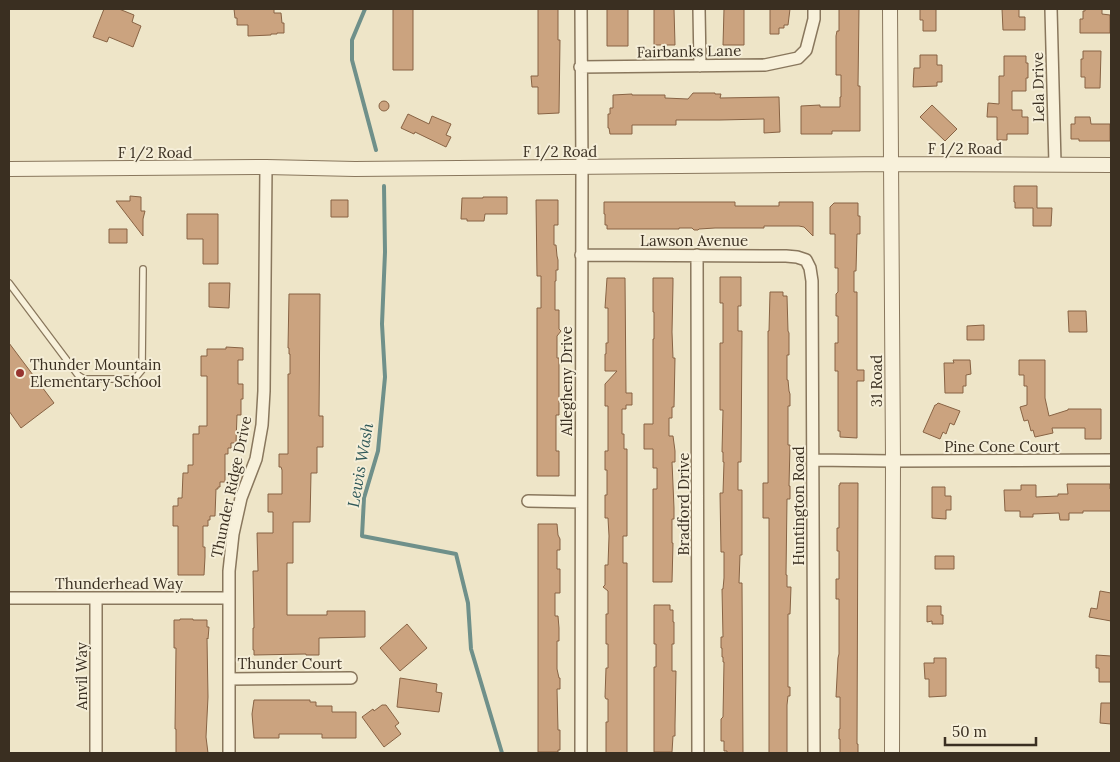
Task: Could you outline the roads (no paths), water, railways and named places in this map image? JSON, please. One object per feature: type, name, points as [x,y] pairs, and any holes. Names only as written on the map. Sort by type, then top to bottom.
[{"type":"street","name":"Allegheny Drive","points":[[581,9],[581,753]]},
{"type":"street","points":[[699,9],[700,66]]},
{"type":"street","name":"Fairbanks Lane","points":[[580,67],[765,65],[798,58],[806,50],[814,19],[814,9]]},
{"type":"street","name":"31 Road","points":[[890,9],[892,753]]},
{"type":"street","name":"Lela Drive","points":[[1051,9],[1055,164]]},
{"type":"street","name":"F 1/2 Road","points":[[9,169],[890,164],[1111,165]]},
{"type":"street","name":"Thunder Ridge Drive","points":[[229,753],[228,572],[233,534],[242,498],[256,459],[262,425],[266,167]]},
{"type":"street","name":"Lawson Avenue","points":[[581,255],[786,256],[806,260]]},
{"type":"street","name":"Bradford Drive","points":[[697,255],[698,753]]},
{"type":"street","name":"Huntington Road","points":[[806,260],[810,268],[812,281],[814,753]]},
{"type":"street","name":"Pine Cone Court","points":[[813,460],[1111,460]]},
{"type":"street","points":[[528,502],[581,502]]},
{"type":"street","name":"Thunderhead Way","points":[[9,598],[229,598]]},
{"type":"street","name":"Anvil Way","points":[[96,598],[96,753]]},
{"type":"street","name":"Thunder Court","points":[[229,679],[351,678]]},
{"type":"lane","points":[[9,283],[78,375],[84,379],[131,379],[142,370],[143,269]]},
{"type":"waterway","name":"Lewis Wash","points":[[365,9],[352,40],[352,60],[376,150]]},
{"type":"waterway","name":"Lewis Wash","points":[[384,186],[385,252],[382,324],[385,377],[378,451],[364,498],[362,536],[456,554],[468,603],[471,649],[502,753]]},
{"type":"place","name":"Thunder Mountain Elementary School","points":[[20,373]]}]
